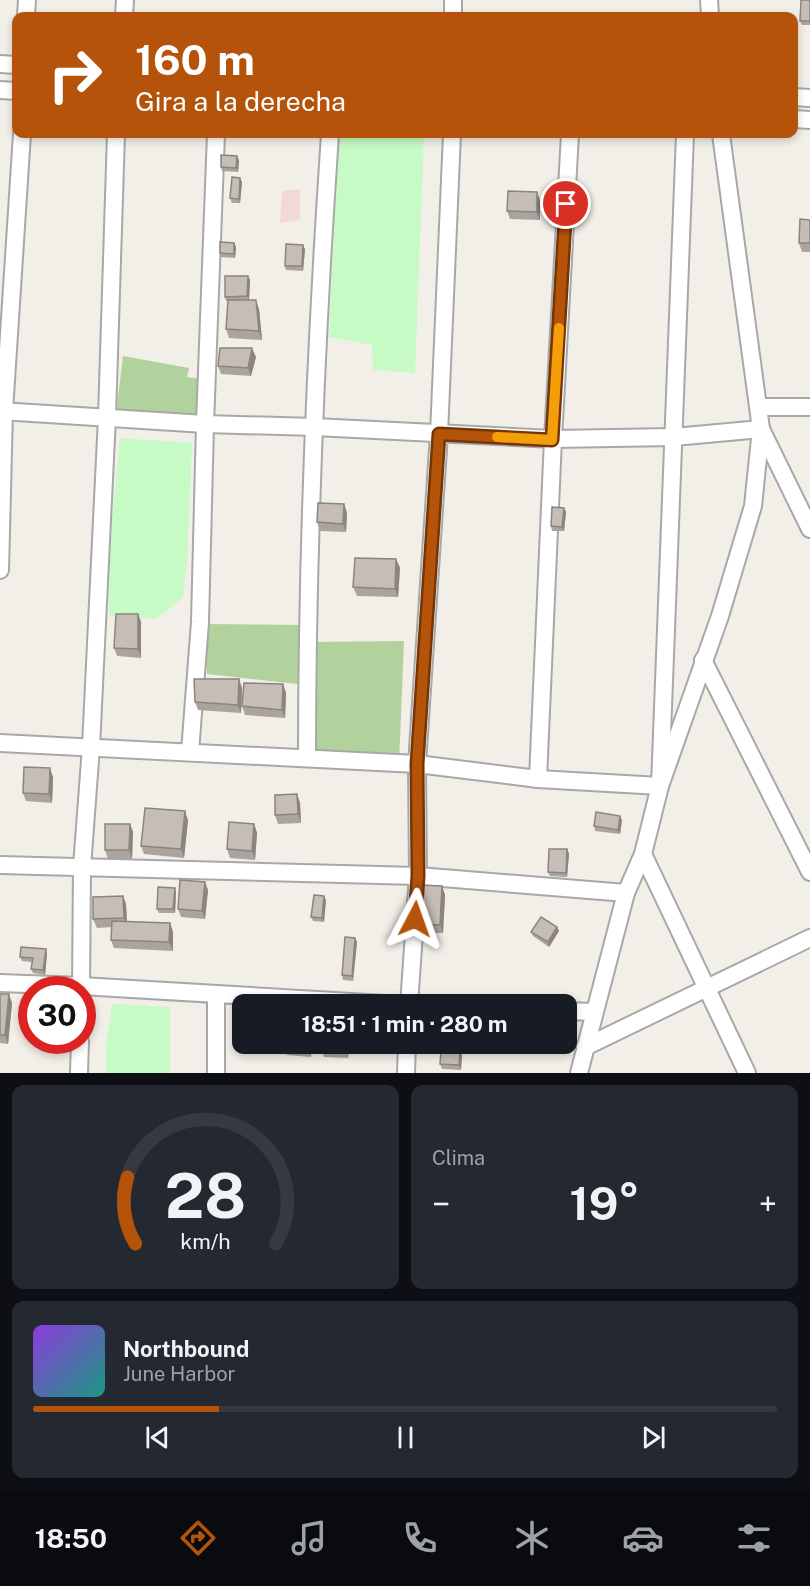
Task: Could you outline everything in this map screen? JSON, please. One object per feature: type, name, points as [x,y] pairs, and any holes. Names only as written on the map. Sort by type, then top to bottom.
[{"type":"street","points":[[0,570],[2,411],[22,138]]},
{"type":"street","points":[[81,976],[82,867],[91,747],[116,138]]},
{"type":"street","points":[[190,752],[200,622],[216,138]]},
{"type":"street","points":[[307,757],[307,605],[323,239],[330,138]]},
{"type":"street","points":[[410,994],[418,876],[417,764],[439,434],[452,138]]},
{"type":"street","points":[[538,779],[552,440],[570,138]]},
{"type":"street","points":[[660,786],[685,138]]},
{"type":"street","points":[[579,1073],[593,1012],[626,894],[643,854],[660,786],[720,616],[753,506],[761,429],[722,138]]},
{"type":"street","points":[[759,407],[810,406]]},
{"type":"street","points":[[2,411],[205,424],[315,427],[552,440],[674,437],[761,429]]},
{"type":"street","points":[[761,429],[810,530]]},
{"type":"street","points":[[704,660],[810,872]]},
{"type":"street","points":[[0,743],[417,764],[538,779],[660,786]]},
{"type":"street","points":[[643,854],[747,1073]]},
{"type":"street","points":[[0,865],[418,876],[626,894]]},
{"type":"street","points":[[585,1047],[810,938]]},
{"type":"street","points":[[0,983],[18,984]]},
{"type":"street","points":[[96,989],[232,995]]},
{"type":"street","points":[[216,994],[216,1073]]},
{"type":"street","points":[[577,1011],[593,1012]]},
{"type":"street","points":[[79,1073],[80,1054]]},
{"type":"street","points":[[406,1073],[407,1054]]},
{"type":"shaded area","points":[[300,189],[300,220],[280,223],[282,191]]},
{"type":"green space","points":[[336,138],[424,138],[415,373],[373,370],[372,345],[329,337],[334,232],[333,168]]},
{"type":"green space","points":[[123,356],[189,368],[187,377],[202,379],[198,416],[122,416],[117,406]]},
{"type":"green space","points":[[120,438],[192,443],[187,564],[183,597],[156,619],[110,616],[107,573]]},
{"type":"green space","points":[[205,624],[304,625],[298,684],[207,674]]},
{"type":"green space","points":[[404,641],[399,764],[310,756],[313,642]]},
{"type":"green space","points":[[112,1004],[170,1007],[170,1073],[106,1073],[106,1047]]},
{"type":"building","points":[[801,0],[810,0],[810,21],[800,21]]},
{"type":"building","points":[[221,155],[237,156],[236,168],[221,167]]},
{"type":"building","points":[[232,177],[240,178],[239,199],[230,198]]},
{"type":"building","points":[[508,191],[537,192],[537,212],[507,211]]},
{"type":"building","points":[[800,219],[810,220],[810,243],[799,243]]},
{"type":"building","points":[[220,242],[234,243],[234,254],[220,253]]},
{"type":"building","points":[[286,244],[303,245],[302,266],[285,266]]},
{"type":"building","points":[[225,276],[248,276],[247,296],[225,297]]},
{"type":"building","points":[[228,300],[256,300],[259,331],[226,329]]},
{"type":"building","points":[[220,348],[252,348],[248,368],[218,366]]},
{"type":"building","points":[[318,503],[344,504],[343,524],[317,522]]},
{"type":"building","points":[[552,507],[564,508],[562,527],[551,526]]},
{"type":"building","points":[[355,558],[396,559],[395,589],[353,587]]},
{"type":"building","points":[[116,614],[138,614],[138,649],[114,648]]},
{"type":"building","points":[[194,679],[239,679],[238,705],[195,702]]},
{"type":"building","points":[[244,683],[283,684],[282,710],[242,706]]},
{"type":"building","points":[[24,767],[50,768],[49,794],[23,793]]},
{"type":"building","points":[[297,794],[298,814],[275,815],[275,795]]},
{"type":"building","points":[[145,808],[185,811],[181,849],[141,846]]},
{"type":"building","points":[[596,812],[620,816],[618,830],[594,826]]},
{"type":"building","points":[[229,822],[254,824],[252,851],[227,849]]},
{"type":"building","points":[[105,824],[130,824],[129,850],[105,850]]},
{"type":"building","points":[[549,849],[567,849],[566,873],[548,872]]},
{"type":"building","points":[[180,880],[205,882],[202,911],[178,909]]},
{"type":"building","points":[[420,885],[442,886],[440,925],[418,924]]},
{"type":"building","points":[[158,887],[175,888],[173,909],[157,909]]},
{"type":"building","points":[[314,895],[324,896],[322,918],[311,917]]},
{"type":"building","points":[[123,896],[124,918],[93,919],[93,897]]},
{"type":"building","points":[[541,917],[557,927],[548,942],[531,932]]},
{"type":"building","points":[[112,921],[170,923],[169,942],[111,940]]},
{"type":"building","points":[[345,937],[355,938],[352,976],[342,975]]},
{"type":"building","points":[[21,947],[46,949],[43,970],[31,969],[33,958],[20,957]]},
{"type":"building","points":[[0,994],[9,994],[5,1035],[0,1035]]},
{"type":"building","points":[[441,1054],[460,1054],[459,1065],[440,1064]]},
{"type":"slow traffic","points":[[497,437],[552,440],[559,328]]},
{"type":"route","points":[[415,919],[418,876],[417,764],[439,434],[552,440],[566,204]]}]
